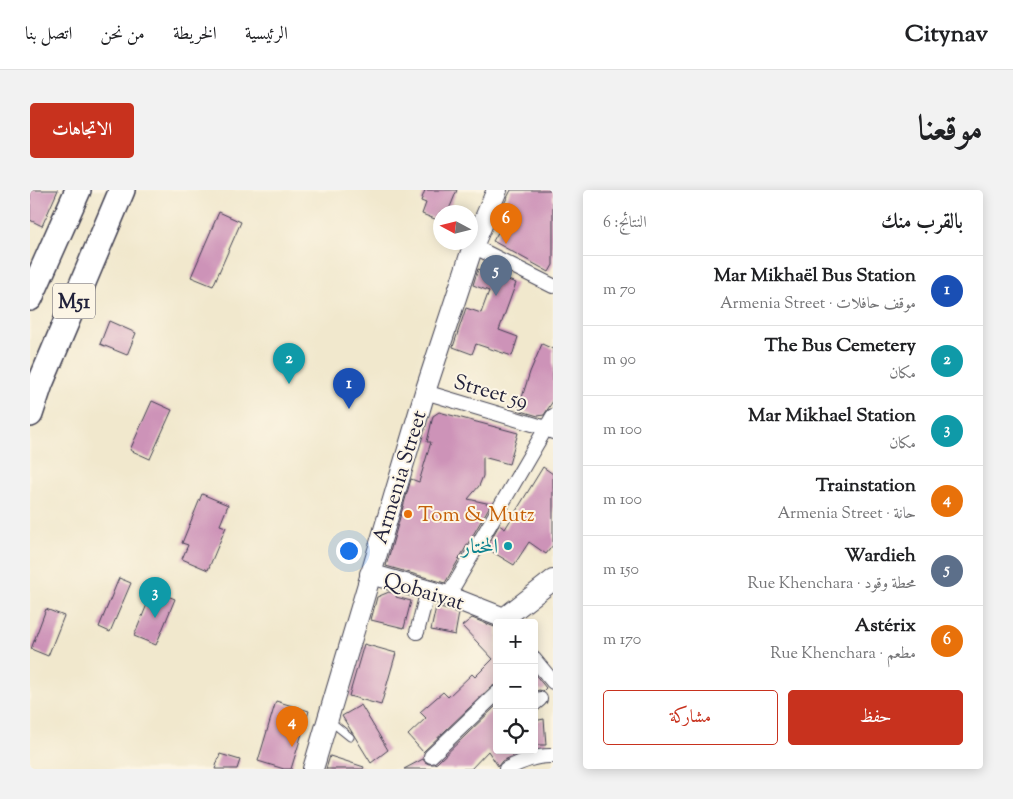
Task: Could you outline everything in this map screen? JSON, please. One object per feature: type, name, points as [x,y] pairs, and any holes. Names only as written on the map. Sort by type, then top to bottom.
[{"type":"highway","name":"M51","points":[[30,298],[78,190]]},
{"type":"highway","name":"M51","points":[[30,414],[40,384],[122,190]]},
{"type":"street","name":"Armenia Street","points":[[478,234],[497,190]]},
{"type":"street","points":[[478,248],[553,286]]},
{"type":"street","name":"Armenia Street","points":[[313,769],[424,392],[472,250]]},
{"type":"street","name":"Street 59","points":[[424,392],[549,430]]},
{"type":"street","points":[[448,596],[549,430],[553,416]]},
{"type":"street","name":"Qobaiyat","points":[[370,574],[448,596],[508,618],[551,585]]},
{"type":"street","points":[[417,632],[428,590]]},
{"type":"street","points":[[538,664],[553,682]]},
{"type":"street","points":[[430,756],[493,697]]},
{"type":"street","points":[[506,769],[537,757],[553,756]]},
{"type":"lane","points":[[327,719],[350,737]]},
{"type":"building","points":[[30,190],[58,190],[42,226],[30,220]]},
{"type":"building","points":[[425,190],[457,190],[451,205],[433,205],[433,218],[422,214],[426,203],[421,201]]},
{"type":"building","points":[[511,190],[553,190],[553,265],[549,272],[493,241],[511,210],[503,206]]},
{"type":"building","points":[[219,212],[241,222],[213,286],[191,277]]},
{"type":"building","points":[[478,269],[516,283],[499,330],[518,337],[512,356],[476,344],[472,354],[453,347],[466,308],[481,313],[489,291],[473,285]]},
{"type":"building","points":[[109,321],[136,333],[127,355],[100,344]]},
{"type":"building","points":[[542,344],[553,349],[553,401],[544,415],[538,416],[518,410],[530,372]]},
{"type":"building","points":[[152,401],[172,410],[150,459],[130,450]]},
{"type":"building","points":[[439,412],[518,433],[509,464],[483,457],[483,476],[479,486],[468,499],[491,504],[445,583],[386,566],[411,479],[419,482],[431,442],[427,442],[433,416]]},
{"type":"building","points":[[543,467],[553,474],[553,545],[546,554],[529,542],[514,565],[486,548],[499,525],[505,529]]},
{"type":"building","points":[[202,494],[228,505],[220,525],[226,527],[208,570],[182,559],[188,545],[182,543]]},
{"type":"building","points":[[119,578],[131,583],[110,632],[99,627]]},
{"type":"building","points":[[153,590],[175,599],[156,645],[134,636]]},
{"type":"building","points":[[389,592],[397,594],[396,597],[411,601],[404,628],[371,620],[377,597]]},
{"type":"building","points":[[436,607],[459,613],[455,635],[431,630]]},
{"type":"building","points":[[46,609],[64,616],[48,656],[31,649]]},
{"type":"building","points":[[472,618],[493,626],[493,659],[462,626]]},
{"type":"building","points":[[364,644],[396,653],[381,705],[349,696]]},
{"type":"building","points":[[493,659],[493,686],[423,752],[408,735],[426,718],[420,712],[443,692],[448,697],[472,674],[475,677]]},
{"type":"building","points":[[538,678],[546,688],[543,691],[539,690]]},
{"type":"building","points":[[276,701],[309,711],[291,769],[284,769],[258,761]]},
{"type":"building","points":[[361,705],[388,750],[371,763],[342,716]]},
{"type":"building","points":[[493,709],[493,754],[518,754],[502,761],[498,766],[488,751],[471,769],[404,769],[423,759],[429,764],[437,763]]},
{"type":"building","points":[[544,719],[546,745],[538,745],[538,720]]},
{"type":"building","points":[[220,754],[240,760],[237,769],[215,769]]},
{"type":"building","points":[[330,756],[364,767],[363,769],[326,769]]},
{"type":"place","name":"Astérix","points":[[506,244]]},
{"type":"place","name":"Wardieh","points":[[496,296]]},
{"type":"place","name":"The Bus Cemetery","points":[[289,384]]},
{"type":"place","name":"Mar Mikhaël Bus Station","points":[[349,409]]},
{"type":"place","name":"Tom & Mutz","points":[[408,514]]},
{"type":"place","name":"المختار","points":[[508,546]]},
{"type":"place","name":"Mar Mikhael Station","points":[[155,618]]},
{"type":"place","name":"Trainstation","points":[[292,747]]}]
